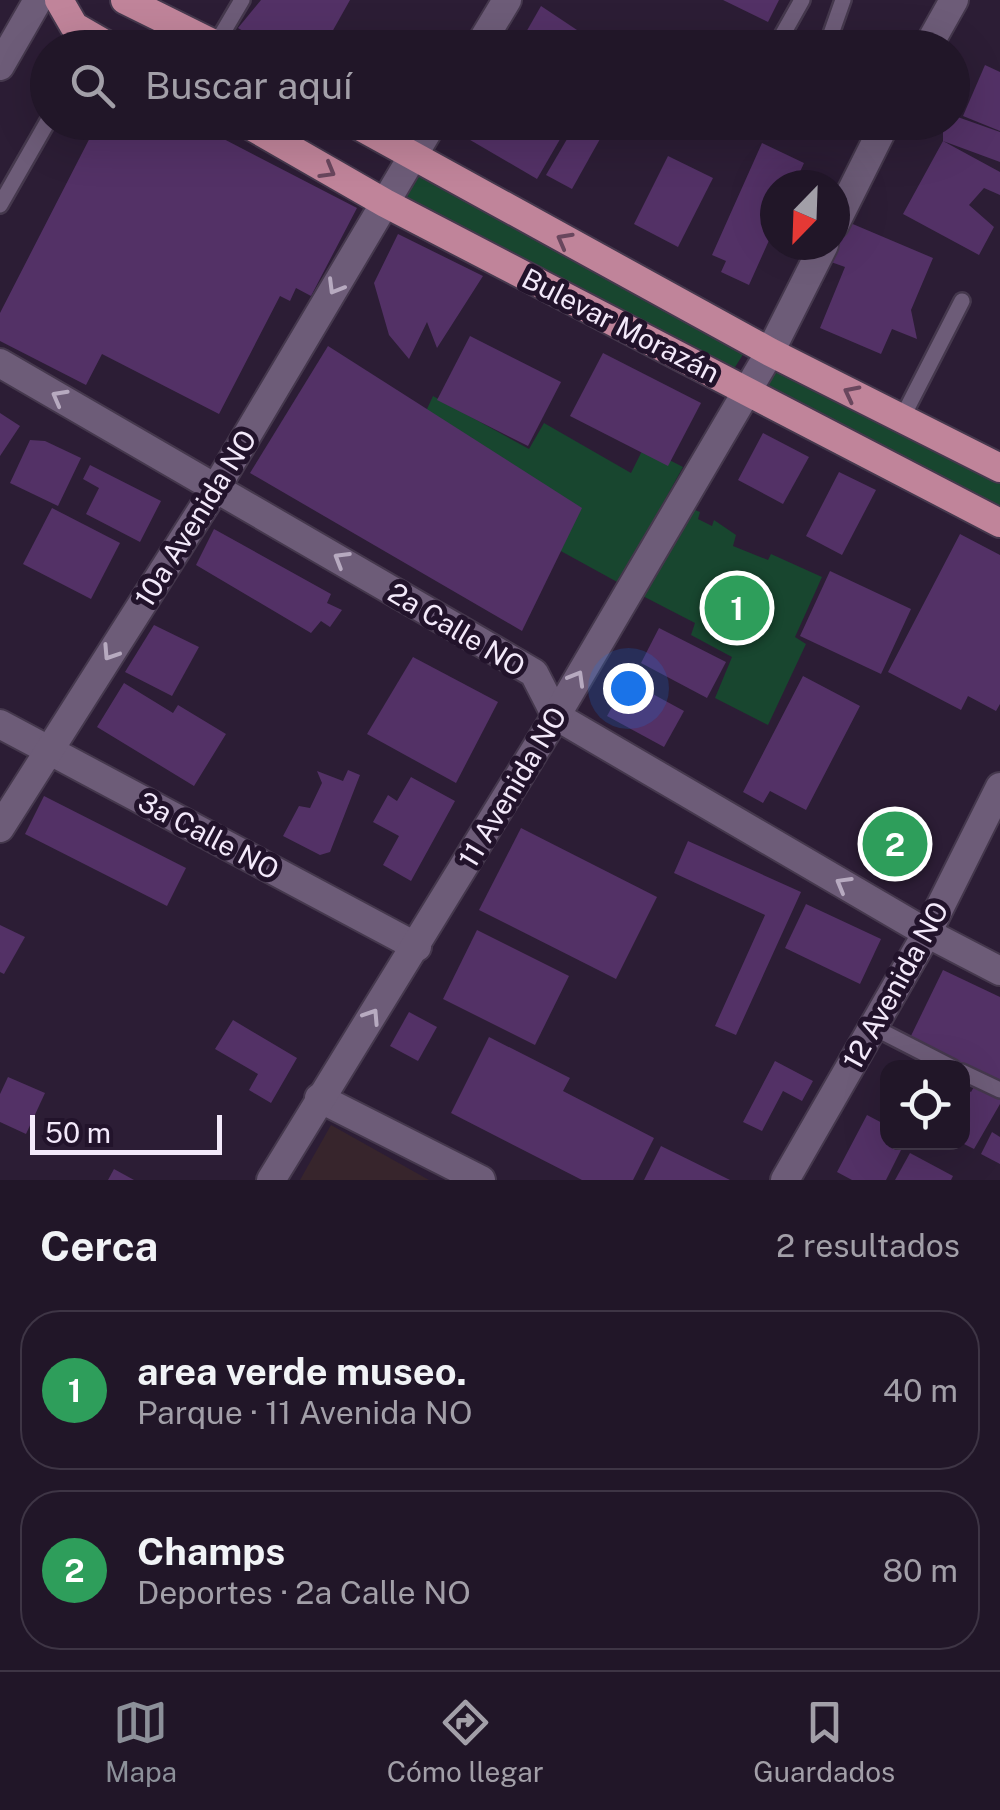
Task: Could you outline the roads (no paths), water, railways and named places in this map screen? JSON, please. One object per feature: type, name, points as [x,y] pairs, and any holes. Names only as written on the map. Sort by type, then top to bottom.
[{"type":"main road","points":[[59,0],[74,26],[81,30]]},
{"type":"main road","points":[[125,0],[186,30]]},
{"type":"main road","name":"Bulevar Morazán","points":[[275,140],[384,203],[1000,522]]},
{"type":"main road","name":"Bulevar Morazán","points":[[382,140],[770,352],[1000,468]]},
{"type":"street","points":[[0,66],[38,0]]},
{"type":"street","points":[[489,30],[507,0]]},
{"type":"street","points":[[937,30],[954,0]]},
{"type":"street","name":"10a Avenida NO","points":[[0,828],[217,486],[422,140]]},
{"type":"street","points":[[850,194],[877,140]]},
{"type":"street","name":"11 Avenida NO","points":[[272,1180],[556,716],[770,352],[816,260]]},
{"type":"street","name":"2a Calle NO","points":[[0,363],[534,673],[556,716]]},
{"type":"street","points":[[556,716],[927,934],[1000,970]]},
{"type":"street","name":"3a Calle NO","points":[[0,724],[417,947]]},
{"type":"street","name":"12 Avenida NO","points":[[785,1180],[927,934],[1000,788]]},
{"type":"street","points":[[319,1098],[482,1180]]},
{"type":"lane","points":[[227,30],[242,0]]},
{"type":"lane","points":[[786,30],[802,0]]},
{"type":"lane","points":[[832,30],[843,0]]},
{"type":"lane","points":[[0,205],[37,140]]},
{"type":"lane","points":[[902,418],[962,301]]},
{"type":"lane","points":[[873,1027],[938,1060]]},
{"type":"lane","points":[[970,1076],[1000,1090]]},
{"type":"place","name":"area verde museo.","points":[[737,608]]},
{"type":"place","name":"Champs","points":[[895,844]]}]
